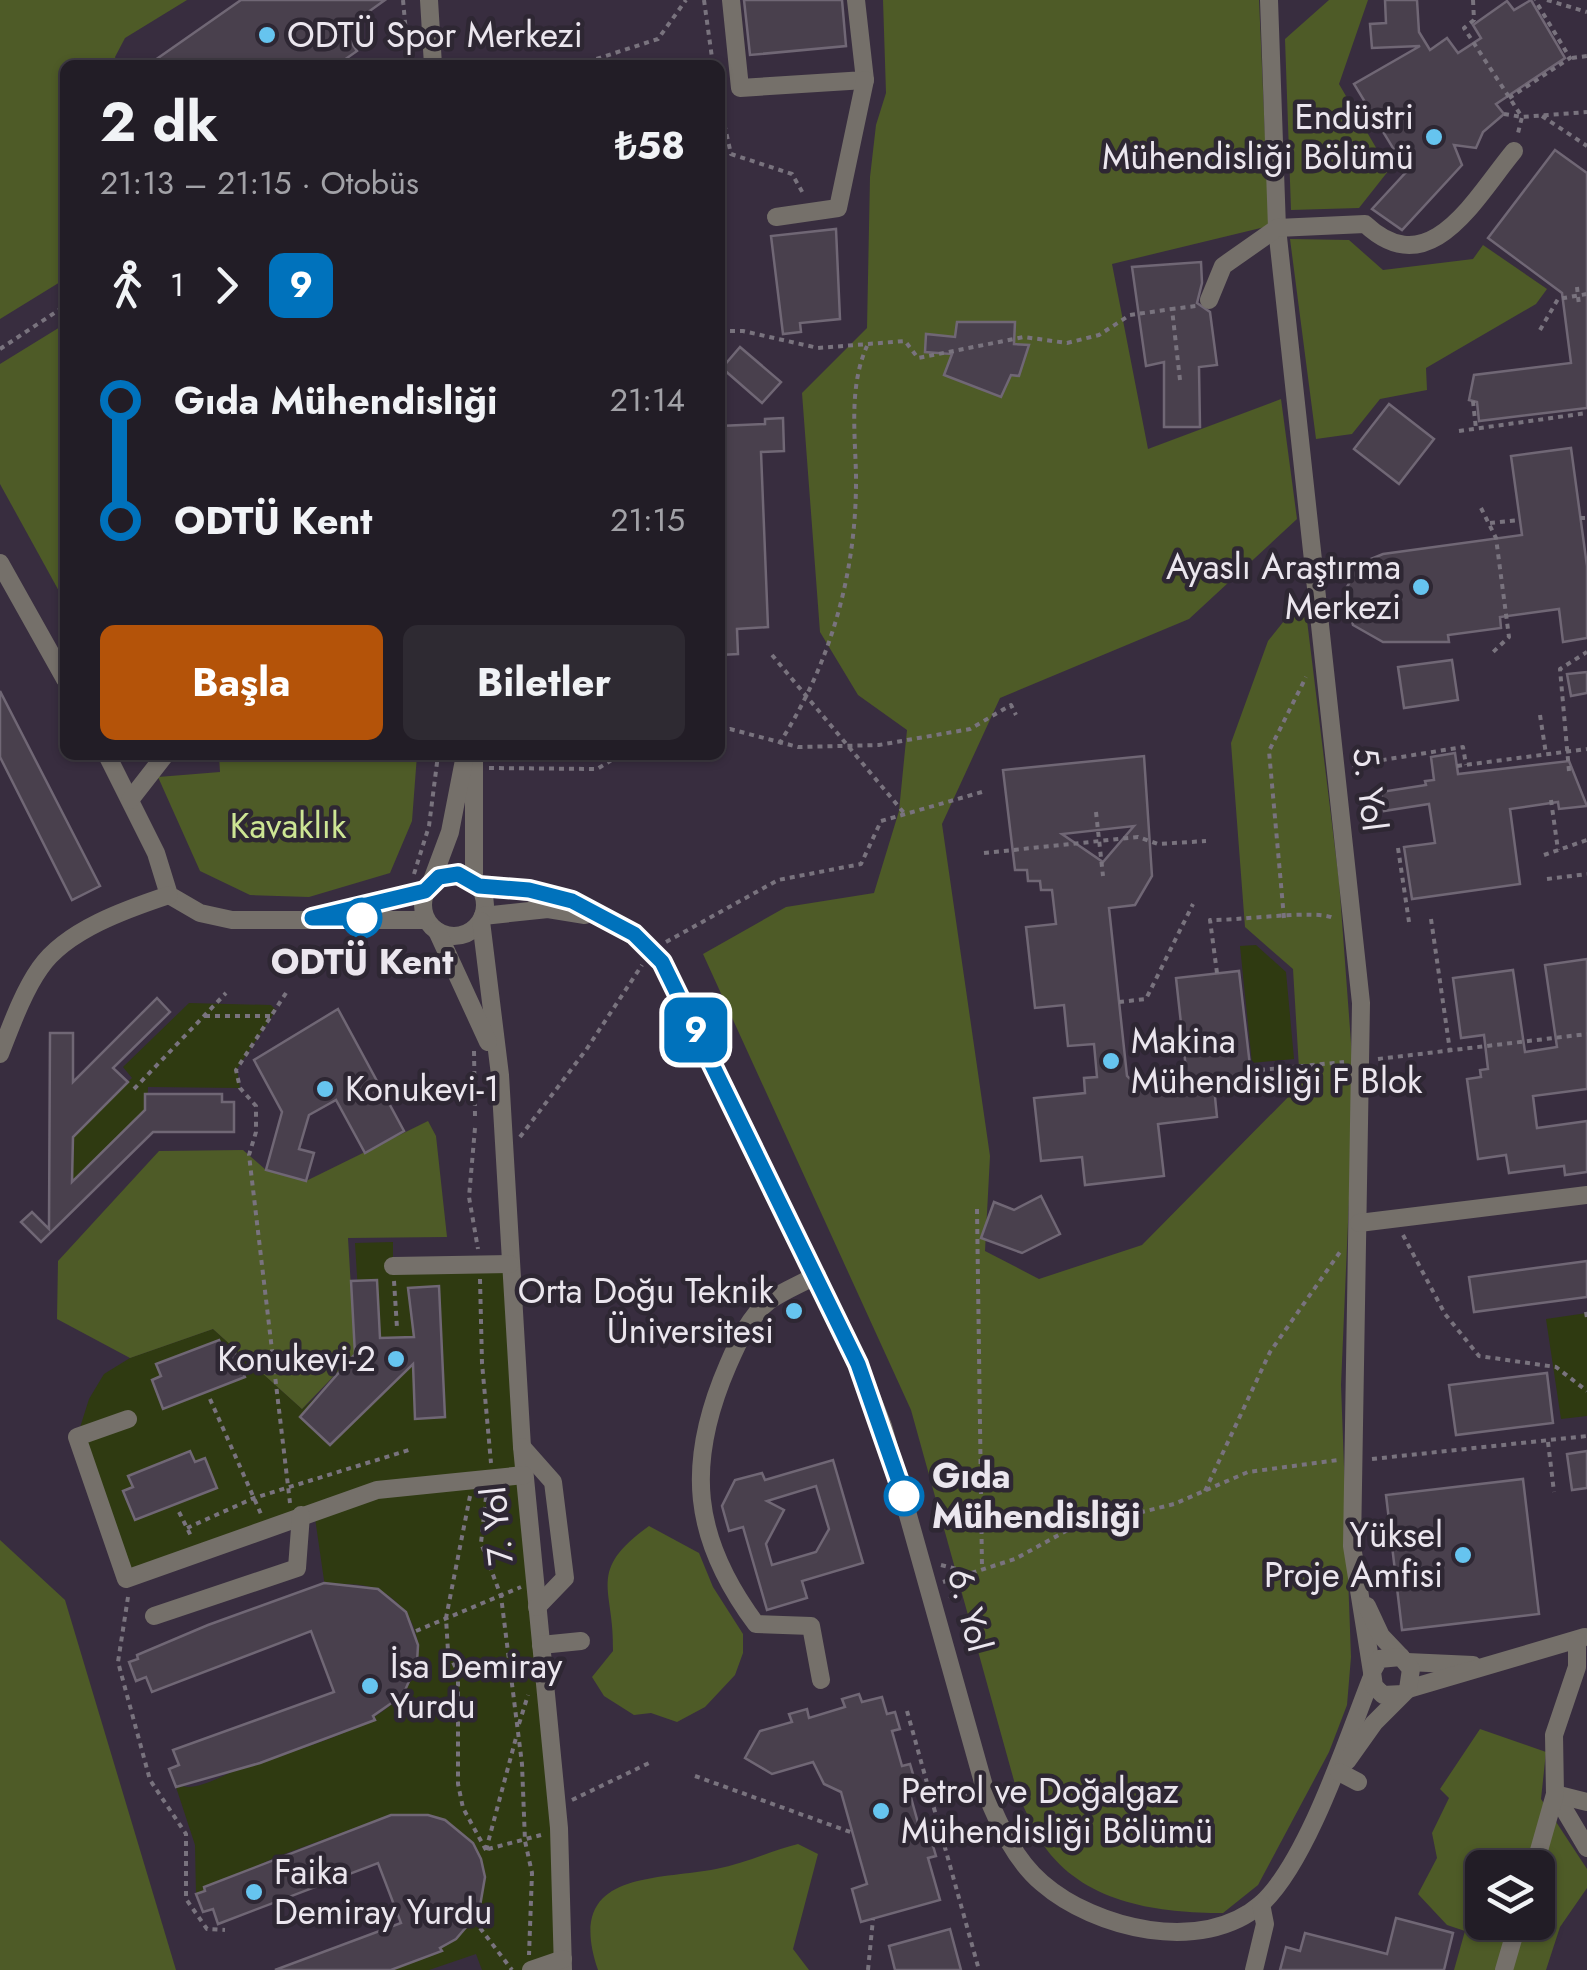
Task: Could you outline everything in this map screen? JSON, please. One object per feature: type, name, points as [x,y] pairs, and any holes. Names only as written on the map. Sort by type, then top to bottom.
[{"type":"street","points":[[429,0],[433,60]]},
{"type":"street","points":[[731,0],[740,88],[865,80]]},
{"type":"street","points":[[776,217],[838,208],[865,80],[856,0]]},
{"type":"street","name":"5. Yol","points":[[1268,0],[1277,228],[1355,930],[1362,1061],[1352,1546],[1371,1676]]},
{"type":"street","points":[[1209,300],[1223,266],[1277,228],[1365,224],[1382,240],[1400,246],[1424,244],[1446,234],[1514,151]]},
{"type":"street","points":[[0,563],[60,670]]},
{"type":"street","points":[[110,760],[169,894],[200,913],[232,920],[312,918],[431,925],[456,936],[482,918]]},
{"type":"street","points":[[130,800],[161,760]]},
{"type":"street","name":"7. Yol","points":[[471,760],[476,883],[485,901],[482,918],[500,1076],[524,1475],[559,1828],[563,1964]]},
{"type":"street","name":"7. Yol","points":[[471,760],[450,832],[428,887],[431,925],[478,1014],[500,1076]]},
{"type":"street","points":[[312,918],[428,887],[448,874],[476,883]]},
{"type":"street","name":"6. Yol","points":[[476,883],[572,901],[634,934],[651,950],[670,979],[817,1276],[884,1426],[986,1793],[1003,1834],[1039,1881],[1075,1907],[1117,1922],[1169,1932],[1226,1924],[1262,1904]]},
{"type":"street","points":[[0,1054],[40,968],[60,946],[134,906],[169,894]]},
{"type":"street","name":"6. Yol","points":[[482,918],[548,909],[605,918]]},
{"type":"street","points":[[1360,1223],[1587,1195]]},
{"type":"street","points":[[394,1266],[510,1264]]},
{"type":"street","points":[[817,1276],[766,1302],[739,1340],[716,1392],[702,1445],[704,1526],[724,1582],[756,1624],[811,1626],[821,1680]]},
{"type":"street","points":[[128,1419],[78,1437],[126,1579],[377,1490],[524,1475]]},
{"type":"street","points":[[522,1447],[554,1482],[565,1578],[538,1607]]},
{"type":"street","points":[[154,1616],[297,1568],[296,1517]]},
{"type":"street","name":"5. Yol","points":[[1358,1588],[1380,1636],[1404,1660]]},
{"type":"street","points":[[1371,1676],[1383,1695],[1582,1639]]},
{"type":"street","points":[[1582,1639],[1587,1660]]},
{"type":"street","points":[[1539,1850],[1554,1794],[1554,1735],[1577,1667],[1582,1639]]},
{"type":"street","points":[[541,1646],[581,1642]]},
{"type":"street","points":[[1336,1777],[1371,1676],[1386,1656],[1488,1665]]},
{"type":"street","points":[[1254,1970],[1266,1924],[1262,1904],[1336,1777],[1374,1723],[1405,1691],[1412,1676],[1404,1660]]},
{"type":"street","points":[[1336,1777],[1358,1782]]},
{"type":"street","points":[[1554,1794],[1587,1802]]},
{"type":"street","points":[[1554,1794],[1587,1848]]},
{"type":"street","points":[[1504,1970],[1513,1940]]},
{"type":"street","points":[[531,1970],[563,1964]]},
{"type":"path","points":[[403,0],[409,60]]},
{"type":"path","points":[[593,60],[658,39],[686,0]]},
{"type":"path","points":[[704,0],[712,60]]},
{"type":"path","points":[[1472,0],[1474,20],[1464,28],[1522,118],[1514,151]]},
{"type":"path","points":[[1535,0],[1568,58]]},
{"type":"path","points":[[1547,0],[1587,12]]},
{"type":"path","points":[[1510,98],[1568,58],[1587,56]]},
{"type":"path","points":[[1504,114],[1522,118],[1587,112]]},
{"type":"path","points":[[1542,116],[1587,146]]},
{"type":"path","points":[[725,127],[731,154],[792,174],[814,212]]},
{"type":"path","points":[[1577,287],[1579,305]]},
{"type":"path","points":[[1540,330],[1558,300],[1587,294]]},
{"type":"path","points":[[725,331],[818,348],[906,341],[918,358],[1024,337],[1067,344],[1099,335],[1130,316],[1204,305],[1209,300]]},
{"type":"path","points":[[0,349],[60,309]]},
{"type":"path","points":[[1172,309],[1180,380]]},
{"type":"path","points":[[780,744],[809,698],[833,640],[843,594],[856,476],[852,434],[860,363],[868,344]]},
{"type":"path","points":[[1472,401],[1476,429]]},
{"type":"path","points":[[1459,432],[1587,413]]},
{"type":"path","points":[[1481,508],[1496,538],[1509,637],[1490,654]]},
{"type":"path","points":[[1489,524],[1520,520]]},
{"type":"path","points":[[1284,918],[1269,752],[1322,646]]},
{"type":"path","points":[[1569,771],[1560,669],[1587,652]]},
{"type":"path","points":[[772,656],[904,813]]},
{"type":"path","points":[[725,730],[780,744],[847,745],[921,739],[970,729],[1010,705],[1016,715]]},
{"type":"path","points":[[1540,715],[1546,754]]},
{"type":"path","points":[[1334,768],[1463,747],[1466,764]]},
{"type":"path","points":[[1457,766],[1587,749]]},
{"type":"path","points":[[484,760],[597,769],[612,760]]},
{"type":"path","points":[[504,1156],[586,1050],[651,950],[778,880],[861,864],[881,821],[982,792]]},
{"type":"path","points":[[1551,800],[1558,850]]},
{"type":"path","points":[[1096,812],[1103,876]]},
{"type":"path","points":[[984,853],[1138,836],[1158,844],[1206,841]]},
{"type":"path","points":[[1544,855],[1587,840]]},
{"type":"path","points":[[1398,848],[1408,922]]},
{"type":"path","points":[[1548,878],[1587,874]]},
{"type":"path","points":[[1119,1002],[1146,999],[1193,904]]},
{"type":"path","points":[[1218,973],[1210,920],[1322,913]]},
{"type":"path","points":[[1431,919],[1450,1050]]},
{"type":"path","points":[[134,1089],[226,994]]},
{"type":"path","points":[[286,994],[236,1070],[240,1088],[256,1106],[256,1132],[249,1155],[288,1487],[296,1517]]},
{"type":"path","points":[[205,1016],[273,1016]]},
{"type":"path","points":[[1250,1071],[1587,1034]]},
{"type":"path","points":[[476,1128],[469,1197],[480,1265],[483,1478],[480,1544],[501,1596],[518,1728],[525,1841],[532,1873],[531,1970]]},
{"type":"path","points":[[976,1209],[982,1568]]},
{"type":"path","points":[[1394,1218],[1445,1314],[1479,1356],[1556,1367],[1587,1391]]},
{"type":"path","points":[[1205,1491],[1270,1352],[1360,1223]]},
{"type":"path","points":[[394,1266],[396,1328]]},
{"type":"path","points":[[210,1399],[268,1528]]},
{"type":"path","points":[[930,1587],[1015,1558],[1066,1532],[1174,1504],[1248,1472],[1587,1436]]},
{"type":"path","points":[[1548,1441],[1554,1492]]},
{"type":"path","points":[[187,1528],[254,1498],[409,1450]]},
{"type":"path","points":[[483,1478],[446,1618],[448,1651],[458,1672],[458,1784],[463,1808],[486,1850]]},
{"type":"path","points":[[179,1512],[200,1554]]},
{"type":"path","points":[[923,1560],[968,1572]]},
{"type":"path","points":[[936,1614],[968,1572]]},
{"type":"path","points":[[126,1579],[118,1662],[140,1747],[150,1780],[186,1834],[186,1898],[194,1917],[206,1929],[226,1930]]},
{"type":"path","points":[[416,1631],[535,1581]]},
{"type":"path","points":[[486,1850],[529,1692]]},
{"type":"path","points":[[908,1711],[979,1970]]},
{"type":"path","points":[[557,1807],[649,1763]]},
{"type":"path","points":[[695,1776],[853,1833]]},
{"type":"path","points":[[932,1802],[986,1793]]},
{"type":"path","points":[[486,1850],[559,1828]]},
{"type":"path","points":[[868,1970],[873,1919]]},
{"type":"path","points":[[474,1920],[512,1970]]},
{"type":"shaded area","name":"Orta Doğu Teknik Üniversitesi","points":[[0,0],[1587,0],[1587,1970],[0,1970]]},
{"type":"green space","points":[[0,0],[187,0],[125,38],[116,60],[60,60],[60,282],[0,319]]},
{"type":"green space","points":[[883,0],[1259,0],[1269,226],[1112,264],[1148,449],[1281,399],[1297,519],[1189,619],[1000,698],[942,824],[990,1156],[985,1251],[1039,1279],[1142,1245],[1300,1085],[1293,969],[1245,927],[1231,743],[1268,641],[1304,596],[1339,881],[1354,1083],[1341,1385],[1351,1657],[1347,1705],[1329,1752],[1258,1885],[1223,1913],[1175,1911],[1104,1894],[1064,1868],[1035,1830],[1018,1795],[911,1410],[703,954],[786,907],[874,893],[899,811],[907,730],[858,695],[820,632],[802,393],[867,328],[870,177],[876,125],[886,93]]},
{"type":"green space","points":[[1329,0],[1368,0],[1339,84],[1389,170],[1359,208],[1291,210],[1285,39]]},
{"type":"green space","points":[[1290,239],[1349,240],[1383,270],[1473,259],[1483,245],[1547,289],[1536,304],[1426,368],[1427,390],[1380,399],[1352,434],[1316,439]]},
{"type":"green space","points":[[60,327],[60,593],[0,484],[0,364]]},
{"type":"green space","name":"Kavaklık","points":[[219,760],[417,760],[412,821],[390,873],[309,897],[250,895],[200,871],[158,777],[220,772]]},
{"type":"green space","points":[[1256,945],[1286,972],[1294,1059],[1252,1063],[1240,946]]},
{"type":"green space","points":[[189,1003],[271,1005],[276,1010],[237,1069],[240,1088],[148,1087],[147,1112],[72,1182],[73,1134],[132,1078],[123,1067]]},
{"type":"green space","points":[[428,1121],[436,1136],[447,1237],[348,1238],[355,1354],[302,1409],[213,1329],[130,1358],[57,1319],[58,1261],[159,1151],[243,1150],[266,1170],[306,1181]]},
{"type":"green space","points":[[393,1242],[393,1266],[510,1264],[563,1959],[531,1970],[482,1970],[476,1954],[429,1970],[391,1970],[441,1952],[440,1948],[456,1939],[479,1912],[485,1877],[472,1843],[445,1821],[428,1815],[390,1815],[276,1857],[196,1894],[195,1845],[176,1787],[203,1784],[326,1740],[377,1715],[397,1699],[412,1679],[418,1656],[416,1636],[406,1612],[385,1593],[357,1585],[325,1587],[314,1511],[126,1579],[77,1437],[89,1399],[104,1374],[130,1358],[213,1329],[302,1409],[362,1357],[355,1243]]},
{"type":"green space","points":[[1587,1313],[1587,1416],[1561,1419],[1546,1319]]},
{"type":"green space","points":[[649,1526],[699,1553],[713,1587],[743,1634],[743,1653],[735,1675],[705,1707],[677,1722],[651,1713],[634,1715],[604,1696],[592,1677],[613,1651],[610,1569],[629,1542]]},
{"type":"green space","points":[[0,1540],[65,1600],[176,1970],[0,1970]]},
{"type":"green space","points":[[1480,1729],[1546,1752],[1541,1799],[1587,1869],[1587,1888],[1560,1927],[1546,1970],[1454,1970],[1465,1931],[1447,1925],[1418,1894],[1437,1858],[1432,1833],[1449,1798],[1440,1789]]},
{"type":"green space","points":[[798,1844],[818,1854],[793,1949],[809,1970],[598,1970],[591,1938],[593,1914],[604,1898],[620,1887],[726,1867]]},
{"type":"building","name":"ODTÜ Spor Merkezi","points":[[241,0],[385,0],[343,30],[357,51],[344,60],[155,60]]},
{"type":"building","points":[[744,0],[842,0],[846,46],[750,55]]},
{"type":"building","name":"Endüstri Mühendisliği Bölümü","points":[[1385,0],[1417,0],[1419,32],[1430,50],[1447,38],[1458,53],[1481,38],[1473,25],[1507,1],[1514,10],[1531,0],[1565,58],[1496,104],[1504,114],[1483,132],[1476,148],[1454,145],[1462,165],[1402,230],[1372,209],[1407,171],[1354,84],[1420,46],[1372,48],[1370,24],[1386,23]]},
{"type":"building","points":[[1555,150],[1587,173],[1587,408],[1479,421],[1477,402],[1469,400],[1474,375],[1571,363],[1562,293],[1488,238]]},
{"type":"building","points":[[836,229],[840,319],[800,323],[801,332],[783,334],[771,236]]},
{"type":"building","points":[[1201,262],[1202,283],[1197,303],[1210,312],[1217,365],[1199,367],[1200,427],[1164,427],[1164,362],[1146,366],[1132,267]]},
{"type":"building","points":[[957,322],[1015,322],[1014,344],[1029,345],[1019,376],[1011,375],[1001,397],[944,375],[952,354],[925,352],[926,334],[955,337]]},
{"type":"building","points":[[740,347],[781,382],[762,403],[725,371],[725,364]]},
{"type":"building","points":[[1389,404],[1434,439],[1399,484],[1354,449]]},
{"type":"building","points":[[783,418],[784,451],[761,452],[768,627],[737,629],[738,654],[725,655],[725,426],[765,424],[765,419]]},
{"type":"building","points":[[1571,448],[1587,566],[1587,638],[1563,642],[1559,609],[1500,617],[1501,628],[1448,635],[1449,642],[1383,642],[1353,625],[1344,592],[1361,563],[1383,554],[1522,535],[1511,456]]},
{"type":"building","points":[[1452,660],[1458,700],[1404,708],[1398,667]]},
{"type":"building","points":[[1587,672],[1587,693],[1571,696],[1567,674]]},
{"type":"building","points":[[0,691],[100,886],[72,900],[0,757]]},
{"type":"building","points":[[1455,753],[1458,774],[1569,761],[1587,806],[1559,809],[1558,802],[1510,809],[1520,884],[1412,899],[1404,847],[1435,843],[1429,804],[1384,811],[1381,792],[1426,785],[1425,781],[1434,780],[1431,757]]},
{"type":"building","points":[[1144,756],[1152,876],[1135,905],[1109,908],[1127,1076],[1138,1087],[1187,1078],[1176,978],[1239,971],[1252,1083],[1214,1087],[1217,1117],[1158,1124],[1164,1176],[1085,1185],[1082,1157],[1041,1161],[1034,1098],[1085,1093],[1084,1078],[1097,1077],[1094,1044],[1068,1046],[1064,1005],[1035,1008],[1026,927],[1056,924],[1052,890],[1041,890],[1040,881],[1028,881],[1027,870],[1015,870],[1003,770]],"holes":[[[1134,826],[1103,862],[1062,834]]]},
{"type":"building","points":[[1587,959],[1587,1089],[1533,1096],[1537,1128],[1587,1121],[1587,1172],[1565,1175],[1564,1166],[1509,1173],[1506,1155],[1478,1159],[1467,1079],[1481,1077],[1480,1070],[1488,1069],[1484,1035],[1461,1038],[1453,978],[1513,970],[1525,1052],[1557,1047],[1545,965]]},
{"type":"building","points":[[157,998],[170,1012],[113,1068],[128,1082],[73,1137],[72,1182],[145,1110],[145,1094],[222,1094],[222,1102],[234,1102],[234,1132],[153,1132],[41,1242],[21,1222],[32,1212],[49,1229],[50,1033],[73,1033],[73,1082]]},
{"type":"building","name":"Konukevi-1","points":[[338,1009],[404,1131],[365,1153],[336,1100],[309,1115],[299,1149],[314,1153],[306,1181],[266,1170],[282,1112],[254,1060]]},
{"type":"building","points":[[1041,1196],[1060,1234],[1022,1253],[981,1238],[994,1202],[1014,1210]]},
{"type":"building","points":[[1587,1261],[1587,1297],[1474,1312],[1469,1277]]},
{"type":"building","name":"Konukevi-2","points":[[377,1280],[380,1338],[414,1337],[408,1288],[439,1286],[445,1417],[415,1419],[413,1364],[330,1445],[300,1417],[355,1354],[351,1281]]},
{"type":"building","points":[[219,1340],[223,1351],[233,1347],[245,1377],[163,1409],[152,1380],[161,1376],[156,1364]]},
{"type":"building","points":[[1547,1373],[1553,1423],[1456,1435],[1449,1385]]},
{"type":"building","points":[[190,1451],[195,1462],[205,1458],[217,1488],[135,1520],[123,1491],[133,1487],[128,1476]]},
{"type":"building","points":[[1587,1451],[1587,1488],[1572,1490],[1567,1454]]},
{"type":"building","points":[[833,1460],[863,1563],[802,1581],[807,1598],[767,1610],[743,1527],[729,1531],[722,1506],[735,1480],[762,1473],[765,1480]],"holes":[[[816,1486],[829,1529],[816,1552],[772,1565],[766,1544],[784,1510],[767,1501]]]},
{"type":"building","name":"Yüksel Proje Amfisi","points":[[1523,1479],[1539,1614],[1402,1630],[1386,1495]]},
{"type":"building","name":"İsa Demiray Yurdu","points":[[324,1583],[378,1589],[406,1612],[418,1645],[417,1663],[403,1695],[373,1716],[375,1720],[260,1763],[176,1787],[169,1769],[179,1765],[173,1750],[334,1692],[311,1631],[152,1692],[146,1677],[136,1681],[129,1662],[208,1625]]},
{"type":"building","name":"Petrol ve Doğalgaz Mühendisliği Bölümü","points":[[859,1694],[862,1702],[882,1697],[887,1714],[895,1712],[900,1729],[892,1731],[902,1766],[910,1764],[915,1781],[907,1783],[923,1841],[931,1839],[936,1856],[928,1858],[940,1900],[861,1922],[852,1889],[867,1884],[841,1792],[824,1784],[813,1762],[772,1774],[745,1758],[760,1731],[792,1722],[789,1714],[807,1709],[809,1718],[845,1707],[842,1699]]},
{"type":"building","name":"Faika Demiray Yurdu","points":[[391,1815],[428,1815],[445,1820],[473,1843],[481,1859],[485,1877],[479,1912],[456,1939],[440,1948],[442,1951],[391,1970],[275,1970],[401,1923],[378,1863],[218,1924],[213,1909],[203,1912],[196,1894],[205,1891],[204,1887]]},
{"type":"building","points":[[1396,1918],[1453,1933],[1444,1970],[1280,1970],[1286,1947],[1300,1951],[1305,1933],[1387,1954]]},
{"type":"building","points":[[950,1929],[961,1970],[895,1970],[889,1946]]},
{"type":"bus line","name":"9","points":[[362,918],[312,918],[425,891],[439,877],[458,874],[468,876],[479,886],[529,890],[572,901],[634,934],[651,950],[662,962],[704,1044],[858,1364],[884,1426],[904,1496]]},
{"type":"place","name":"ODTÜ Spor Merkezi","points":[[267,35]]},
{"type":"place","name":"Endüstri Mühendisliği Bölümü","points":[[1434,137]]},
{"type":"place","name":"Ayaslı Araştırma Merkezi","points":[[1421,587]]},
{"type":"place","name":"ODTÜ Kent","points":[[362,918]]},
{"type":"place","name":"Makina Mühendisliği F Blok","points":[[1111,1061]]},
{"type":"place","name":"Konukevi-1","points":[[325,1089]]},
{"type":"place","name":"Orta Doğu Teknik Üniversitesi","points":[[794,1311]]},
{"type":"place","name":"Konukevi-2","points":[[396,1359]]},
{"type":"place","name":"Gıda Mühendisliği","points":[[904,1496]]},
{"type":"place","name":"Yüksel Proje Amfisi","points":[[1463,1555]]},
{"type":"place","name":"İsa Demiray Yurdu","points":[[370,1686]]},
{"type":"place","name":"Petrol ve Doğalgaz Mühendisliği Bölümü","points":[[881,1811]]},
{"type":"place","name":"Faika Demiray Yurdu","points":[[254,1892]]}]
